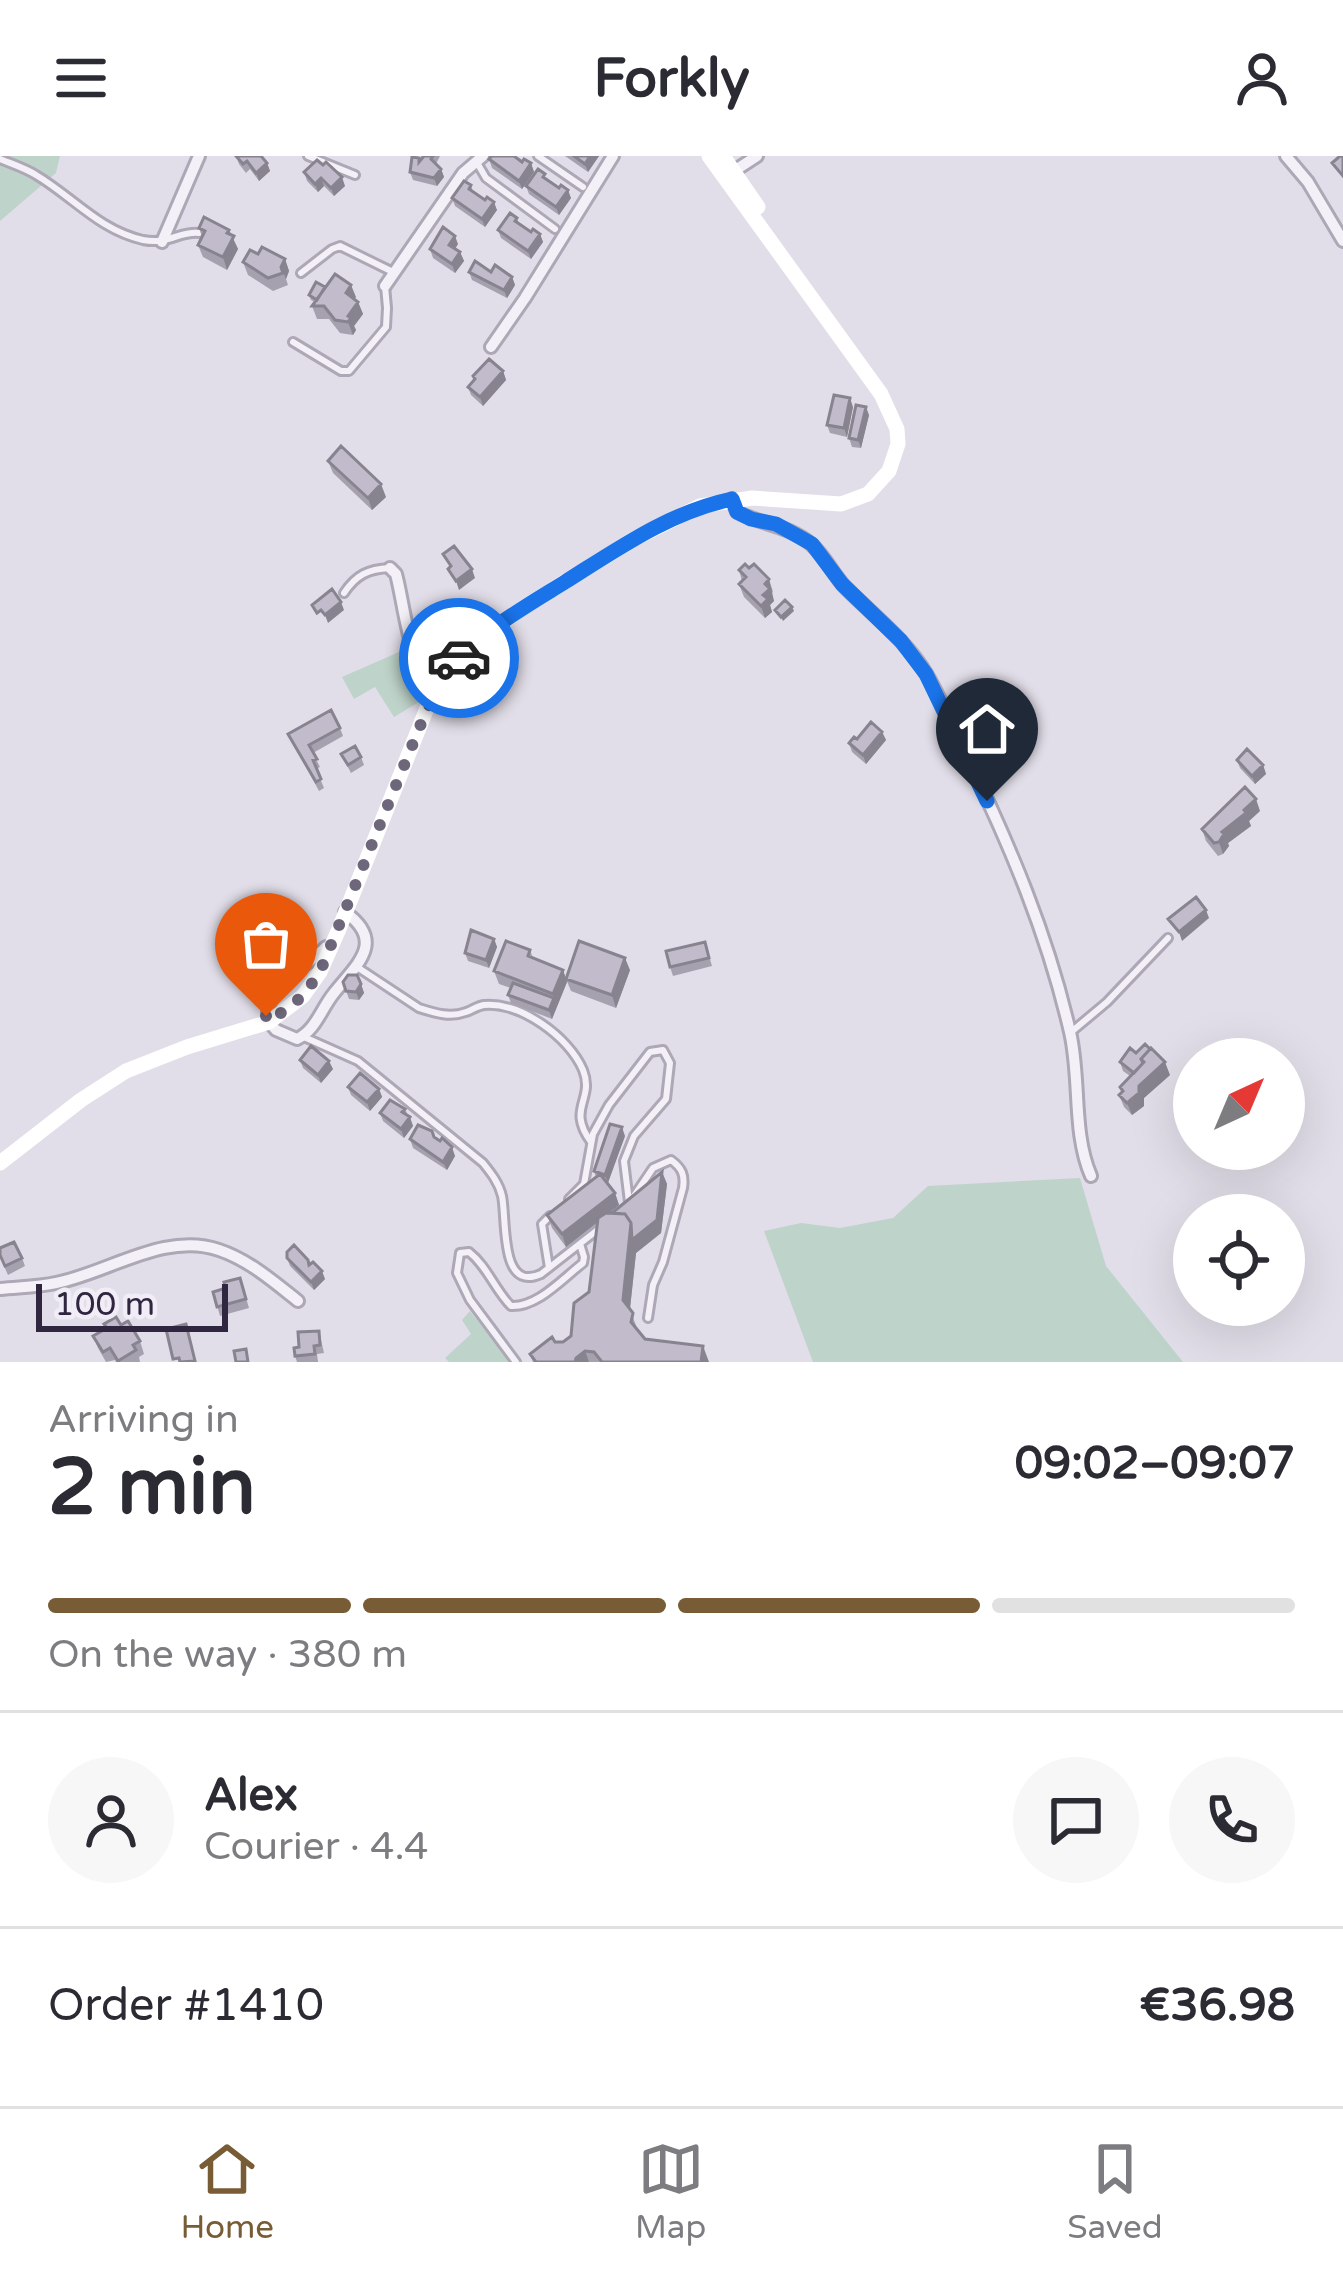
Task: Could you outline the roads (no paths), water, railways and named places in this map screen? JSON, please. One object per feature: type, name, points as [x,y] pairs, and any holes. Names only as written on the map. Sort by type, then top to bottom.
[{"type":"street","points":[[162,242],[199,156]]},
{"type":"street","points":[[491,347],[613,156]]},
{"type":"street","points":[[0,1163],[126,1071],[269,1022],[292,1007],[313,983],[342,921],[437,688],[473,643],[657,526],[700,506],[752,498],[827,504],[854,501],[880,483],[898,444],[892,413],[716,156]]},
{"type":"street","points":[[732,178],[757,156]]},
{"type":"street","points":[[1286,156],[1308,182],[1343,241]]},
{"type":"street","points":[[385,286],[463,173],[480,159]]},
{"type":"street","points":[[732,499],[737,512],[776,524],[812,544],[842,584],[901,641],[926,674],[1018,867],[1045,946],[1070,1033],[1082,1156],[1091,1176]]},
{"type":"street","points":[[390,568],[426,680],[437,688]]},
{"type":"street","points":[[342,921],[357,921],[365,934],[365,950],[304,1036],[285,1036],[269,1022],[267,1001],[272,991],[318,956],[342,921]]},
{"type":"street","points":[[0,1289],[59,1283],[118,1260],[191,1244],[232,1255],[298,1301]]},
{"type":"lane","points":[[308,156],[355,175]]},
{"type":"lane","points":[[538,156],[583,187]]},
{"type":"lane","points":[[0,159],[34,173],[98,222],[123,234],[162,242],[200,233]]},
{"type":"lane","points":[[480,159],[486,178],[555,229]]},
{"type":"lane","points":[[301,273],[340,246],[395,273]]},
{"type":"lane","points":[[293,342],[341,371],[350,371],[386,327],[385,286]]},
{"type":"lane","points":[[344,593],[355,577],[390,568]]},
{"type":"lane","points":[[1070,1033],[1168,938]]},
{"type":"lane","points":[[356,967],[419,1009],[460,1014],[485,1005],[523,1014],[552,1030],[583,1071],[586,1083],[578,1111],[591,1142]]},
{"type":"lane","points":[[304,1036],[368,1068],[483,1163],[502,1197],[510,1264],[523,1277],[530,1279],[548,1268],[613,1217]]},
{"type":"lane","points":[[568,1200],[584,1184],[592,1134],[609,1105],[650,1052],[663,1051],[670,1063],[666,1099],[634,1136],[624,1161],[629,1204],[661,1163],[671,1160],[685,1177],[648,1318]]},
{"type":"lane","points":[[548,1268],[542,1224],[555,1212]]},
{"type":"lane","points":[[516,1362],[470,1300],[457,1273],[460,1253],[470,1252],[478,1258],[511,1306],[524,1306],[583,1263],[580,1244]]}]
